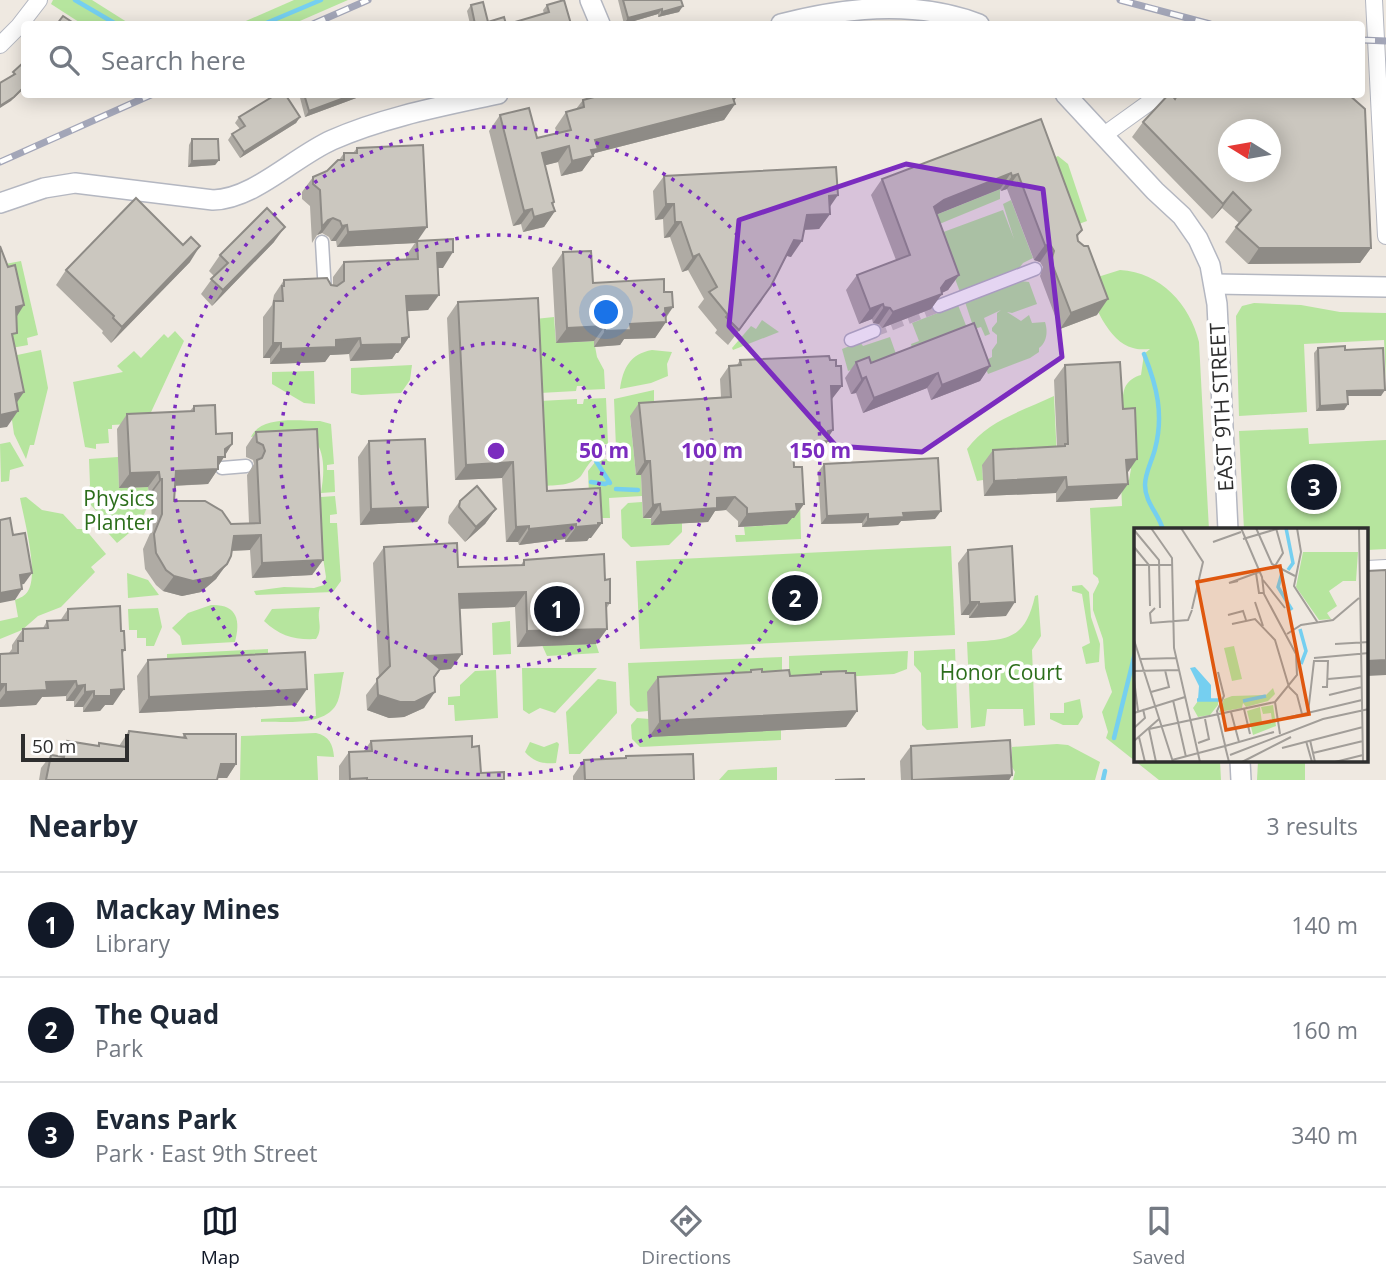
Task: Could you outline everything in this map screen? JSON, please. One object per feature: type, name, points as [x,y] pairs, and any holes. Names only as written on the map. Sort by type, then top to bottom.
[{"type":"street","points":[[23,21],[39,0]]},
{"type":"street","points":[[590,0],[599,21]]},
{"type":"street","points":[[1374,0],[1369,63],[1386,236]]},
{"type":"street","points":[[795,21],[845,10],[885,8],[942,13],[969,21]]},
{"type":"street","points":[[0,45],[21,23]]},
{"type":"street","points":[[0,203],[44,188],[75,183],[204,199],[228,199],[249,191],[298,159],[347,134],[482,98]]},
{"type":"street","name":"EAST 9TH STREET","points":[[1069,98],[1190,227],[1205,253],[1215,284],[1228,528]]},
{"type":"street","points":[[1104,135],[1155,98]]},
{"type":"street","points":[[322,242],[325,293]]},
{"type":"street","points":[[939,306],[1035,269]]},
{"type":"street","points":[[1215,284],[1386,287]]},
{"type":"street","points":[[851,340],[874,331]]},
{"type":"street","points":[[222,468],[246,466]]},
{"type":"street","points":[[1368,569],[1386,568]]},
{"type":"street","points":[[1240,762],[1241,780]]},
{"type":"highlighted area","points":[[906,164],[1043,189],[1062,357],[922,452],[836,446],[729,326],[739,220]]},
{"type":"green space","points":[[53,0],[92,0],[125,21],[77,21],[51,4]]},
{"type":"green space","points":[[294,0],[348,0],[300,21],[246,21]]},
{"type":"green space","points":[[1058,156],[1068,164],[1087,221],[1076,225],[1051,159]]},
{"type":"green space","points":[[1000,189],[1000,199],[937,225],[933,216]]},
{"type":"green space","points":[[1011,200],[1033,258],[1023,263],[1017,271],[960,292],[938,234],[1003,210],[1014,239],[1003,204]]},
{"type":"green space","points":[[21,261],[38,335],[27,338],[28,345],[6,349],[0,265]]},
{"type":"green space","points":[[1120,270],[1148,277],[1161,284],[1181,303],[1195,328],[1199,342],[1209,528],[1134,528],[1134,760],[1106,738],[1108,732],[1102,712],[1112,692],[1105,668],[1103,639],[1093,610],[1093,594],[1099,582],[1093,574],[1090,508],[1122,506],[1121,481],[1129,480],[1131,469],[1129,419],[1124,417],[1124,391],[1129,381],[1141,375],[1144,354],[1150,349],[1133,348],[1116,338],[1103,320],[1085,281]]},
{"type":"green space","points":[[1020,281],[1029,282],[1037,304],[1012,313],[1007,312],[1021,321],[1029,315],[1032,323],[1045,322],[1045,340],[1039,352],[1030,358],[988,374],[983,362],[992,357],[992,350],[997,343],[997,335],[992,328],[997,322],[997,313],[1001,310],[984,318],[990,334],[985,336],[981,327],[974,329],[965,302]]},
{"type":"green space","points":[[1254,303],[1301,305],[1340,312],[1386,313],[1386,378],[1384,340],[1304,344],[1307,412],[1239,416],[1236,316],[1242,306]]},
{"type":"green space","points":[[958,305],[967,328],[912,348],[911,344],[919,341],[912,323]]},
{"type":"green space","points":[[554,317],[556,343],[594,341],[597,357],[604,370],[605,389],[584,390],[583,386],[577,386],[576,391],[540,393],[535,319]]},
{"type":"green space","points":[[762,320],[779,332],[733,350],[751,326],[756,329]]},
{"type":"green space","points":[[175,331],[184,341],[146,423],[112,425],[112,429],[108,429],[109,443],[96,444],[96,449],[85,447],[73,382],[123,372],[117,366],[134,351],[141,358],[164,334],[168,338]]},
{"type":"green space","points":[[890,337],[896,354],[848,371],[842,349],[860,342],[863,346]]},
{"type":"green space","points":[[41,350],[48,388],[34,445],[30,445],[26,459],[14,434],[3,358]]},
{"type":"green space","points":[[652,350],[672,352],[667,364],[668,376],[651,383],[620,389],[629,363],[638,355]]},
{"type":"green space","points":[[412,365],[410,380],[401,393],[351,393],[351,368]]},
{"type":"green space","points":[[314,371],[315,404],[304,403],[272,384],[272,372]]},
{"type":"green space","points":[[654,390],[654,415],[630,417],[636,475],[641,475],[642,496],[609,498],[610,518],[590,518],[588,471],[596,461],[612,458],[612,450],[616,448],[614,399]]},
{"type":"green space","points":[[1054,396],[1057,459],[982,466],[983,480],[977,481],[967,449],[975,439],[1007,417]]},
{"type":"green space","points":[[606,398],[608,444],[599,445],[599,455],[573,482],[543,486],[540,401],[577,399],[577,404],[583,404],[584,399]]},
{"type":"green space","points":[[320,421],[331,424],[334,464],[327,465],[327,470],[334,470],[335,492],[321,493],[322,458],[314,438],[265,434],[251,437],[263,425],[272,422]]},
{"type":"green space","points":[[1308,428],[1309,444],[1386,440],[1386,549],[1368,550],[1368,528],[1244,528],[1239,431]]},
{"type":"green space","points":[[10,442],[24,466],[10,470],[9,481],[1,482],[0,444]]},
{"type":"green space","name":"Physics Planter","points":[[118,457],[119,488],[148,487],[149,496],[141,519],[117,543],[93,516],[97,512],[85,498],[90,485],[89,459]]},
{"type":"green space","points":[[335,496],[337,514],[330,515],[330,523],[337,523],[341,581],[333,592],[256,595],[254,591],[284,587],[314,588],[324,585],[326,577],[319,532],[321,497]]},
{"type":"green space","points":[[26,497],[42,510],[63,514],[77,529],[85,529],[106,554],[91,567],[95,572],[61,607],[38,616],[22,630],[0,639],[0,621],[18,617],[15,600],[28,591],[31,583],[30,546],[20,498]]},
{"type":"green space","points":[[800,500],[801,539],[736,542],[735,535],[745,535],[744,527],[787,524]]},
{"type":"green space","points":[[642,502],[643,518],[682,523],[682,532],[669,545],[631,547],[622,538],[621,510],[628,503]]},
{"type":"green space","points":[[951,546],[955,635],[640,649],[636,561]]},
{"type":"green space","points":[[127,573],[148,580],[159,595],[128,598]]},
{"type":"green space","points":[[1082,585],[1089,592],[1091,617],[1100,644],[1099,662],[1086,664],[1082,647],[1090,643],[1082,594],[1072,591],[1072,586]]},
{"type":"green space","name":"Honor Court","points":[[1038,595],[1041,636],[1032,650],[1035,725],[1024,726],[1023,709],[987,709],[985,726],[971,728],[967,642],[1013,635],[1026,621],[1035,596]]},
{"type":"green space","points":[[211,605],[232,610],[237,620],[235,642],[182,645],[180,636],[172,628],[188,613]]},
{"type":"green space","points":[[320,607],[316,639],[288,636],[264,621],[272,609]]},
{"type":"green space","points":[[158,608],[162,627],[154,646],[146,646],[146,638],[137,638],[137,630],[129,630],[128,609]]},
{"type":"green space","points":[[510,621],[511,654],[493,655],[492,623]]},
{"type":"green space","points":[[596,644],[599,653],[547,656],[542,645]]},
{"type":"green space","points":[[268,649],[268,663],[167,669],[167,654]]},
{"type":"green space","points":[[955,649],[958,728],[927,730],[922,725],[921,673],[914,665],[914,651]]},
{"type":"green space","points":[[908,651],[907,669],[894,674],[789,680],[789,656]]},
{"type":"green space","points":[[782,657],[782,679],[648,711],[637,712],[630,705],[628,663]]},
{"type":"green space","points":[[522,668],[597,668],[555,713],[540,708],[529,714],[523,710]]},
{"type":"green space","points":[[496,670],[498,718],[455,721],[454,705],[448,705],[448,697],[460,696],[460,685],[475,671]]},
{"type":"green space","points":[[344,672],[338,701],[330,712],[322,717],[302,721],[261,722],[261,719],[316,716],[314,674]]},
{"type":"green space","points":[[598,679],[616,682],[617,713],[580,754],[569,754],[566,712]]},
{"type":"green space","points":[[1080,699],[1083,717],[1078,725],[1063,725],[1050,719],[1050,713],[1064,713],[1064,703]]},
{"type":"green space","points":[[637,718],[781,730],[781,740],[640,747],[632,739],[631,725]]},
{"type":"green space","points":[[316,733],[330,741],[334,757],[317,756],[318,780],[240,780],[241,736]]},
{"type":"green space","points":[[530,742],[544,747],[557,742],[556,763],[542,763],[532,758],[525,752]]},
{"type":"green space","points":[[1068,745],[1100,762],[1095,780],[1013,780],[1015,772],[1012,767],[1012,747]]},
{"type":"green space","points":[[1136,762],[1220,762],[1221,780],[1159,780]]},
{"type":"green space","points":[[1258,762],[1305,762],[1305,780],[1257,780]]},
{"type":"green space","points":[[777,767],[777,780],[719,780],[728,770]]},
{"type":"building","points":[[564,0],[570,21],[518,21],[549,12],[547,5]]},
{"type":"building","points":[[623,0],[681,0],[683,6],[628,18]]},
{"type":"building","points":[[483,2],[488,21],[474,21],[471,5]]},
{"type":"building","points":[[21,65],[21,90],[0,106],[0,83],[15,74],[13,72]]},
{"type":"building","points":[[270,98],[288,98],[300,117],[244,152],[232,134],[245,126],[239,117]]},
{"type":"building","points":[[305,98],[344,98],[309,111]]},
{"type":"building","points":[[733,98],[735,104],[595,140],[598,149],[591,150],[593,156],[572,161],[569,146],[542,153],[555,211],[534,217],[532,209],[524,211],[500,115],[529,108],[537,138],[571,130],[566,112],[584,107],[583,100]]},
{"type":"building","points":[[1165,98],[1353,98],[1365,109],[1371,248],[1259,248],[1236,227],[1251,210],[1233,192],[1223,204],[1143,122]]},
{"type":"building","points":[[1041,119],[1082,230],[1077,235],[1078,241],[1088,246],[1108,299],[1071,313],[1051,261],[1054,251],[1051,246],[1045,245],[1018,174],[1012,176],[1011,173],[944,200],[934,207],[959,275],[946,281],[941,288],[942,294],[893,312],[883,304],[870,309],[857,275],[910,255],[882,179]]},
{"type":"building","points":[[192,139],[218,139],[219,160],[192,161]]},
{"type":"building","points":[[423,145],[427,227],[348,232],[347,225],[342,226],[340,221],[333,218],[322,227],[320,190],[313,184],[313,177],[327,171],[338,160],[344,160],[344,153],[357,153],[357,148]]},
{"type":"building","points":[[836,167],[838,195],[829,196],[830,214],[807,215],[802,241],[794,240],[771,286],[739,330],[726,317],[728,315],[709,292],[717,287],[699,254],[693,257],[681,222],[675,222],[674,204],[666,204],[664,176]]},
{"type":"building","points":[[136,198],[183,245],[191,237],[200,246],[122,327],[66,270]]},
{"type":"building","points":[[267,208],[285,227],[223,290],[211,279],[228,263],[220,255]]},
{"type":"building","points":[[453,239],[453,252],[437,253],[439,295],[406,296],[409,337],[402,338],[402,344],[361,345],[360,338],[336,340],[336,347],[281,349],[281,343],[273,343],[274,301],[283,301],[284,280],[327,278],[331,285],[337,286],[344,281],[344,262],[418,259],[417,241]]},
{"type":"building","points":[[0,246],[8,267],[15,265],[24,305],[16,307],[17,333],[12,334],[24,392],[15,394],[18,411],[0,415]]},
{"type":"building","points":[[591,251],[593,283],[664,279],[664,292],[672,292],[673,307],[665,308],[666,322],[630,324],[631,330],[605,331],[605,326],[567,328],[563,252]]},
{"type":"building","points":[[538,298],[547,491],[600,488],[602,523],[598,525],[576,527],[576,524],[529,529],[529,526],[516,527],[513,462],[466,465],[458,302]]},
{"type":"building","points":[[974,323],[990,366],[942,385],[938,373],[874,398],[866,377],[862,379],[856,362],[869,357],[871,363]]},
{"type":"building","points":[[1345,346],[1345,350],[1383,348],[1385,390],[1347,391],[1348,404],[1320,406],[1318,348]]},
{"type":"building","points":[[829,356],[830,360],[836,360],[836,366],[841,366],[842,386],[831,386],[833,430],[828,431],[828,441],[793,442],[794,467],[802,467],[804,504],[796,504],[797,511],[747,514],[747,508],[735,497],[717,498],[717,508],[661,512],[660,504],[653,505],[650,461],[645,461],[639,403],[731,397],[729,366],[741,365],[740,360]]},
{"type":"building","points":[[1120,362],[1123,409],[1135,408],[1137,459],[1126,460],[1128,484],[1067,487],[1066,477],[994,481],[993,450],[1068,444],[1065,365]]},
{"type":"building","points":[[215,405],[216,434],[232,433],[232,444],[225,449],[225,457],[218,457],[218,469],[176,471],[174,501],[205,501],[222,511],[231,524],[260,523],[257,460],[262,458],[265,451],[263,445],[257,442],[256,432],[317,429],[323,560],[262,563],[261,535],[234,536],[227,564],[212,577],[193,581],[174,576],[166,570],[156,553],[154,534],[162,514],[162,479],[159,472],[130,473],[127,414],[194,411],[194,406]]},
{"type":"building","points":[[425,439],[428,507],[371,509],[369,441]]},
{"type":"building","points":[[938,458],[941,511],[903,513],[904,517],[868,519],[868,514],[827,516],[824,464]]},
{"type":"building","points":[[477,486],[496,509],[476,527],[459,507],[460,501]]},
{"type":"building","points":[[10,518],[13,535],[25,533],[32,573],[20,575],[22,589],[0,593],[0,520]]},
{"type":"building","points":[[457,543],[458,567],[524,565],[524,560],[604,554],[605,580],[610,579],[610,603],[606,603],[607,629],[527,631],[526,592],[459,594],[462,654],[425,656],[440,669],[434,677],[435,692],[415,702],[400,702],[378,695],[377,679],[390,666],[384,547]]},
{"type":"building","points":[[1012,546],[1015,602],[970,602],[968,550]]},
{"type":"building","points":[[1386,570],[1386,660],[1368,661],[1368,571]]},
{"type":"building","points":[[120,606],[125,650],[122,650],[124,689],[111,690],[111,696],[94,696],[94,691],[85,692],[85,685],[77,686],[76,681],[46,682],[47,690],[6,692],[6,684],[0,684],[0,654],[18,653],[18,641],[23,641],[23,629],[48,628],[47,621],[68,620],[68,609]]},
{"type":"building","points":[[305,652],[307,689],[149,697],[148,660]]},
{"type":"building","points":[[762,669],[762,672],[789,670],[790,676],[821,672],[855,673],[857,711],[660,721],[658,677],[751,672]]},
{"type":"building","points":[[129,731],[186,738],[184,734],[236,734],[236,764],[221,764],[217,780],[46,780],[51,755],[64,757],[67,741],[126,747]]},
{"type":"building","points":[[472,736],[472,747],[479,746],[481,773],[504,772],[504,780],[350,779],[349,752],[372,751],[371,741]]},
{"type":"building","points":[[1010,740],[1012,775],[912,780],[911,746]]},
{"type":"building","points":[[693,754],[694,780],[585,780],[584,760]]},
{"type":"waterway","points":[[75,0],[111,21]]},
{"type":"waterway","points":[[271,21],[321,0]]},
{"type":"waterway","points":[[1144,354],[1156,389],[1159,412],[1158,436],[1145,485],[1162,528]]},
{"type":"waterway","points":[[596,461],[610,483]]},
{"type":"waterway","points":[[591,482],[609,482]]},
{"type":"waterway","points":[[616,489],[638,490]]},
{"type":"waterway","points":[[1114,738],[1134,657]]},
{"type":"waterway","points":[[1103,780],[1105,771]]},
{"type":"tunnel","points":[[874,331],[939,306]]},
{"type":"railway","points":[[320,21],[368,0]]},
{"type":"railway","points":[[1120,0],[1199,21]]},
{"type":"railway","points":[[1365,40],[1386,41]]},
{"type":"railway","points":[[0,162],[144,98]]},
{"type":"place","name":"Evans Park","points":[[1314,487]]},
{"type":"place","name":"The Quad","points":[[795,598]]},
{"type":"place","name":"Mackay Mines","points":[[557,609]]}]
